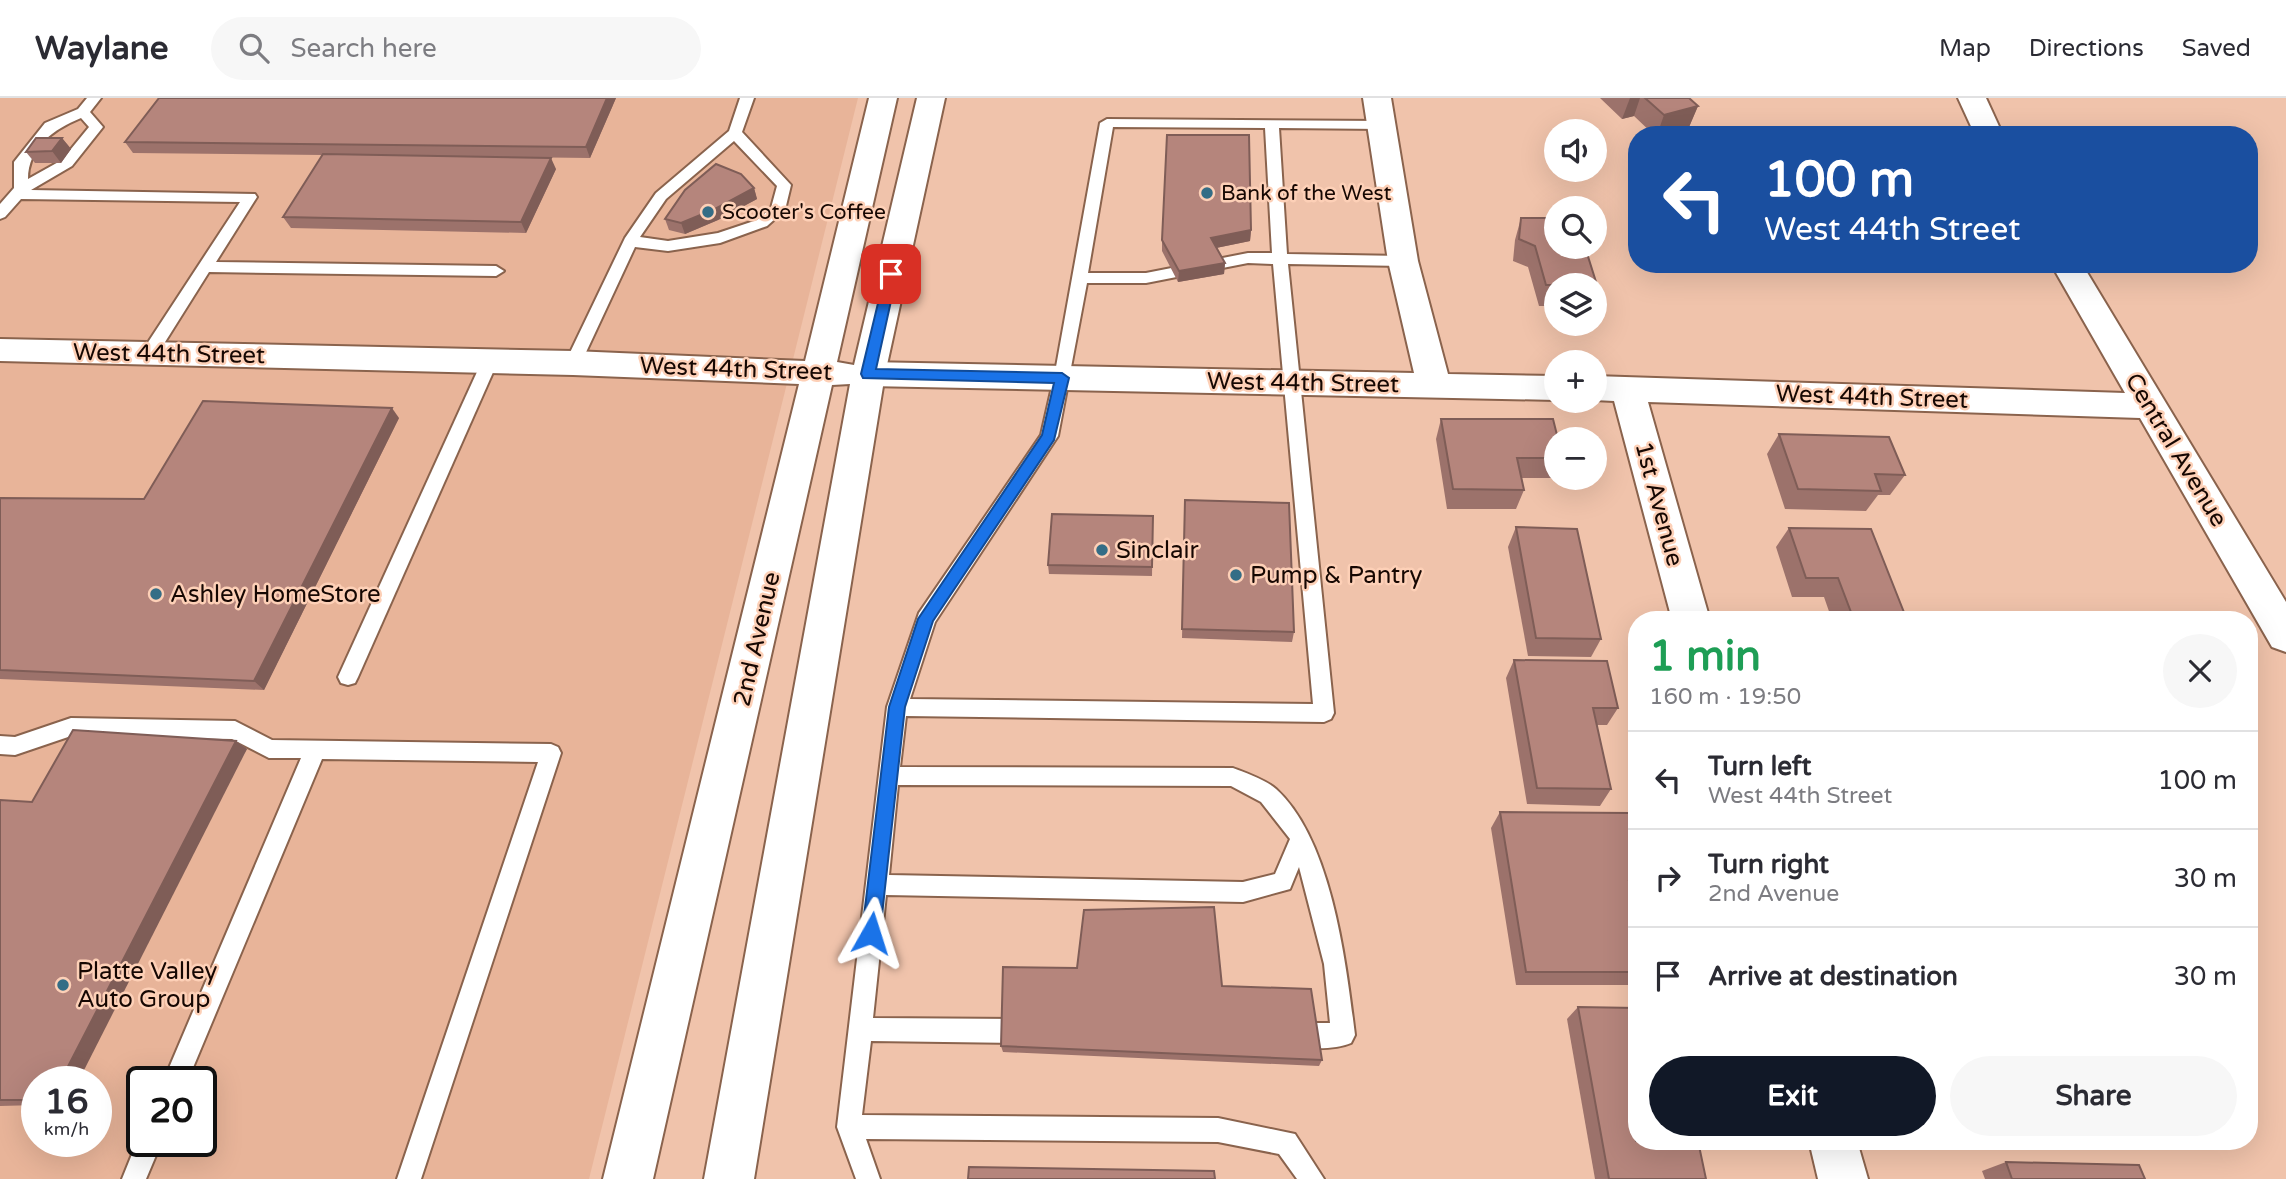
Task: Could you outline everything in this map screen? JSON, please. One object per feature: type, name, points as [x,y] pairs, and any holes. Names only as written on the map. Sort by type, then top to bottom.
[{"type":"street","name":"2nd Avenue","points":[[628,1179],[883,98]]},
{"type":"street","points":[[729,1179],[868,374],[931,98]]},
{"type":"street","points":[[1972,98],[1984,126]]},
{"type":"street","points":[[1378,107],[1403,261],[1434,386]]},
{"type":"street","name":"Central Avenue","points":[[2071,273],[2286,636]]},
{"type":"street","name":"West 44th Street","points":[[0,350],[573,363],[820,373],[1544,388]]},
{"type":"street","name":"West 44th Street","points":[[1611,388],[2149,406]]},
{"type":"street","name":"1st Avenue","points":[[1611,388],[1688,611]]},
{"type":"street","points":[[1835,1150],[1843,1179]]},
{"type":"lane","points":[[18,191],[21,162],[50,127],[83,112],[94,98]]},
{"type":"lane","points":[[573,363],[630,241],[662,196],[735,133],[747,98]]},
{"type":"lane","points":[[1367,98],[1378,107]]},
{"type":"lane","points":[[868,1179],[849,1127],[897,707],[926,619],[1049,436],[1062,378],[1107,122],[1272,125],[1378,107]]},
{"type":"lane","points":[[0,214],[18,191],[67,163],[96,127],[83,112]]},
{"type":"lane","points":[[897,707],[1324,713],[1280,259],[1272,125]]},
{"type":"lane","points":[[630,241],[668,246],[720,238],[762,223],[778,210],[784,185],[735,133]]},
{"type":"lane","points":[[18,191],[250,197],[149,354]]},
{"type":"lane","points":[[1080,278],[1146,278],[1248,258],[1403,261]]},
{"type":"lane","points":[[205,267],[496,271]]},
{"type":"lane","points":[[348,677],[490,361]]},
{"type":"lane","points":[[0,745],[15,746],[71,727],[235,730],[269,749],[551,753],[409,1179]]},
{"type":"lane","points":[[182,1066],[316,748]]},
{"type":"lane","points":[[889,776],[1233,777],[1268,795],[1300,837],[1320,900],[1335,964],[1343,1035],[1274,1034]]},
{"type":"lane","points":[[876,885],[1243,892],[1282,882],[1300,837]]},
{"type":"lane","points":[[860,1029],[1053,1032]]},
{"type":"lane","points":[[849,1127],[1218,1130],[1286,1143],[1312,1179]]},
{"type":"lane","points":[[134,1179],[143,1157]]},
{"type":"shaded area","points":[[0,98],[858,98],[589,1179],[0,1179]]},
{"type":"building","points":[[159,98],[607,98],[586,147],[125,142]]},
{"type":"building","points":[[1645,98],[1689,98],[1698,106],[1664,115]]},
{"type":"building","name":"Bank of the West","points":[[1167,135],[1249,135],[1251,230],[1211,238],[1225,263],[1179,271],[1162,240]]},
{"type":"building","points":[[36,138],[62,138],[52,151],[26,152]]},
{"type":"building","points":[[323,154],[551,158],[521,222],[283,217]]},
{"type":"building","points":[[716,164],[741,174],[754,188],[681,223],[665,219],[685,190]]},
{"type":"building","points":[[1521,218],[1544,218],[1544,259],[1589,259],[1593,273],[1544,273],[1544,278],[1535,246],[1519,239]]},
{"type":"building","name":"Ashley HomeStore","points":[[203,401],[392,408],[254,681],[0,670],[0,498],[144,499]]},
{"type":"building","points":[[1441,419],[1553,419],[1555,427],[1544,427],[1544,458],[1517,458],[1524,490],[1453,489]]},
{"type":"building","points":[[1779,434],[1889,437],[1905,475],[1875,474],[1881,491],[1798,489]]},
{"type":"building","name":"Pump & Pantry","points":[[1185,500],[1289,503],[1294,632],[1182,629]]},
{"type":"building","name":"Sinclair","points":[[1052,514],[1153,516],[1152,567],[1048,565]]},
{"type":"building","points":[[1516,527],[1577,529],[1601,639],[1536,638]]},
{"type":"building","points":[[1789,528],[1871,529],[1903,611],[1851,611],[1838,578],[1806,578]]},
{"type":"building","points":[[1514,660],[1607,661],[1618,708],[1593,708],[1611,789],[1537,788]]},
{"type":"building","name":"Platte Valley Auto Group","points":[[73,730],[236,741],[68,1066],[21,1066],[21,1100],[0,1100],[0,800],[32,802]]},
{"type":"building","points":[[1500,812],[1628,813],[1628,972],[1526,972]]},
{"type":"building","points":[[1214,907],[1222,986],[1311,989],[1322,1060],[1001,1046],[1003,967],[1077,968],[1084,910]]},
{"type":"building","points":[[1578,1007],[1628,1008],[1628,1150],[1700,1150],[1706,1179],[1609,1179]]},
{"type":"building","points":[[2006,1162],[2139,1165],[2145,1179],[2012,1179]]},
{"type":"building","points":[[969,1167],[1214,1171],[1215,1179],[968,1179]]},
{"type":"place","name":"Bank of the West","points":[[1207,193]]},
{"type":"place","name":"Scooter's Coffee","points":[[708,212]]},
{"type":"place","name":"Sinclair","points":[[1102,550]]},
{"type":"place","name":"Pump & Pantry","points":[[1236,575]]},
{"type":"place","name":"Ashley HomeStore","points":[[156,594]]},
{"type":"place","name":"Platte Valley Auto Group","points":[[63,985]]},
{"type":"route","points":[[871,933],[897,707],[926,619],[1049,436],[1062,378],[868,374],[891,274]]}]
